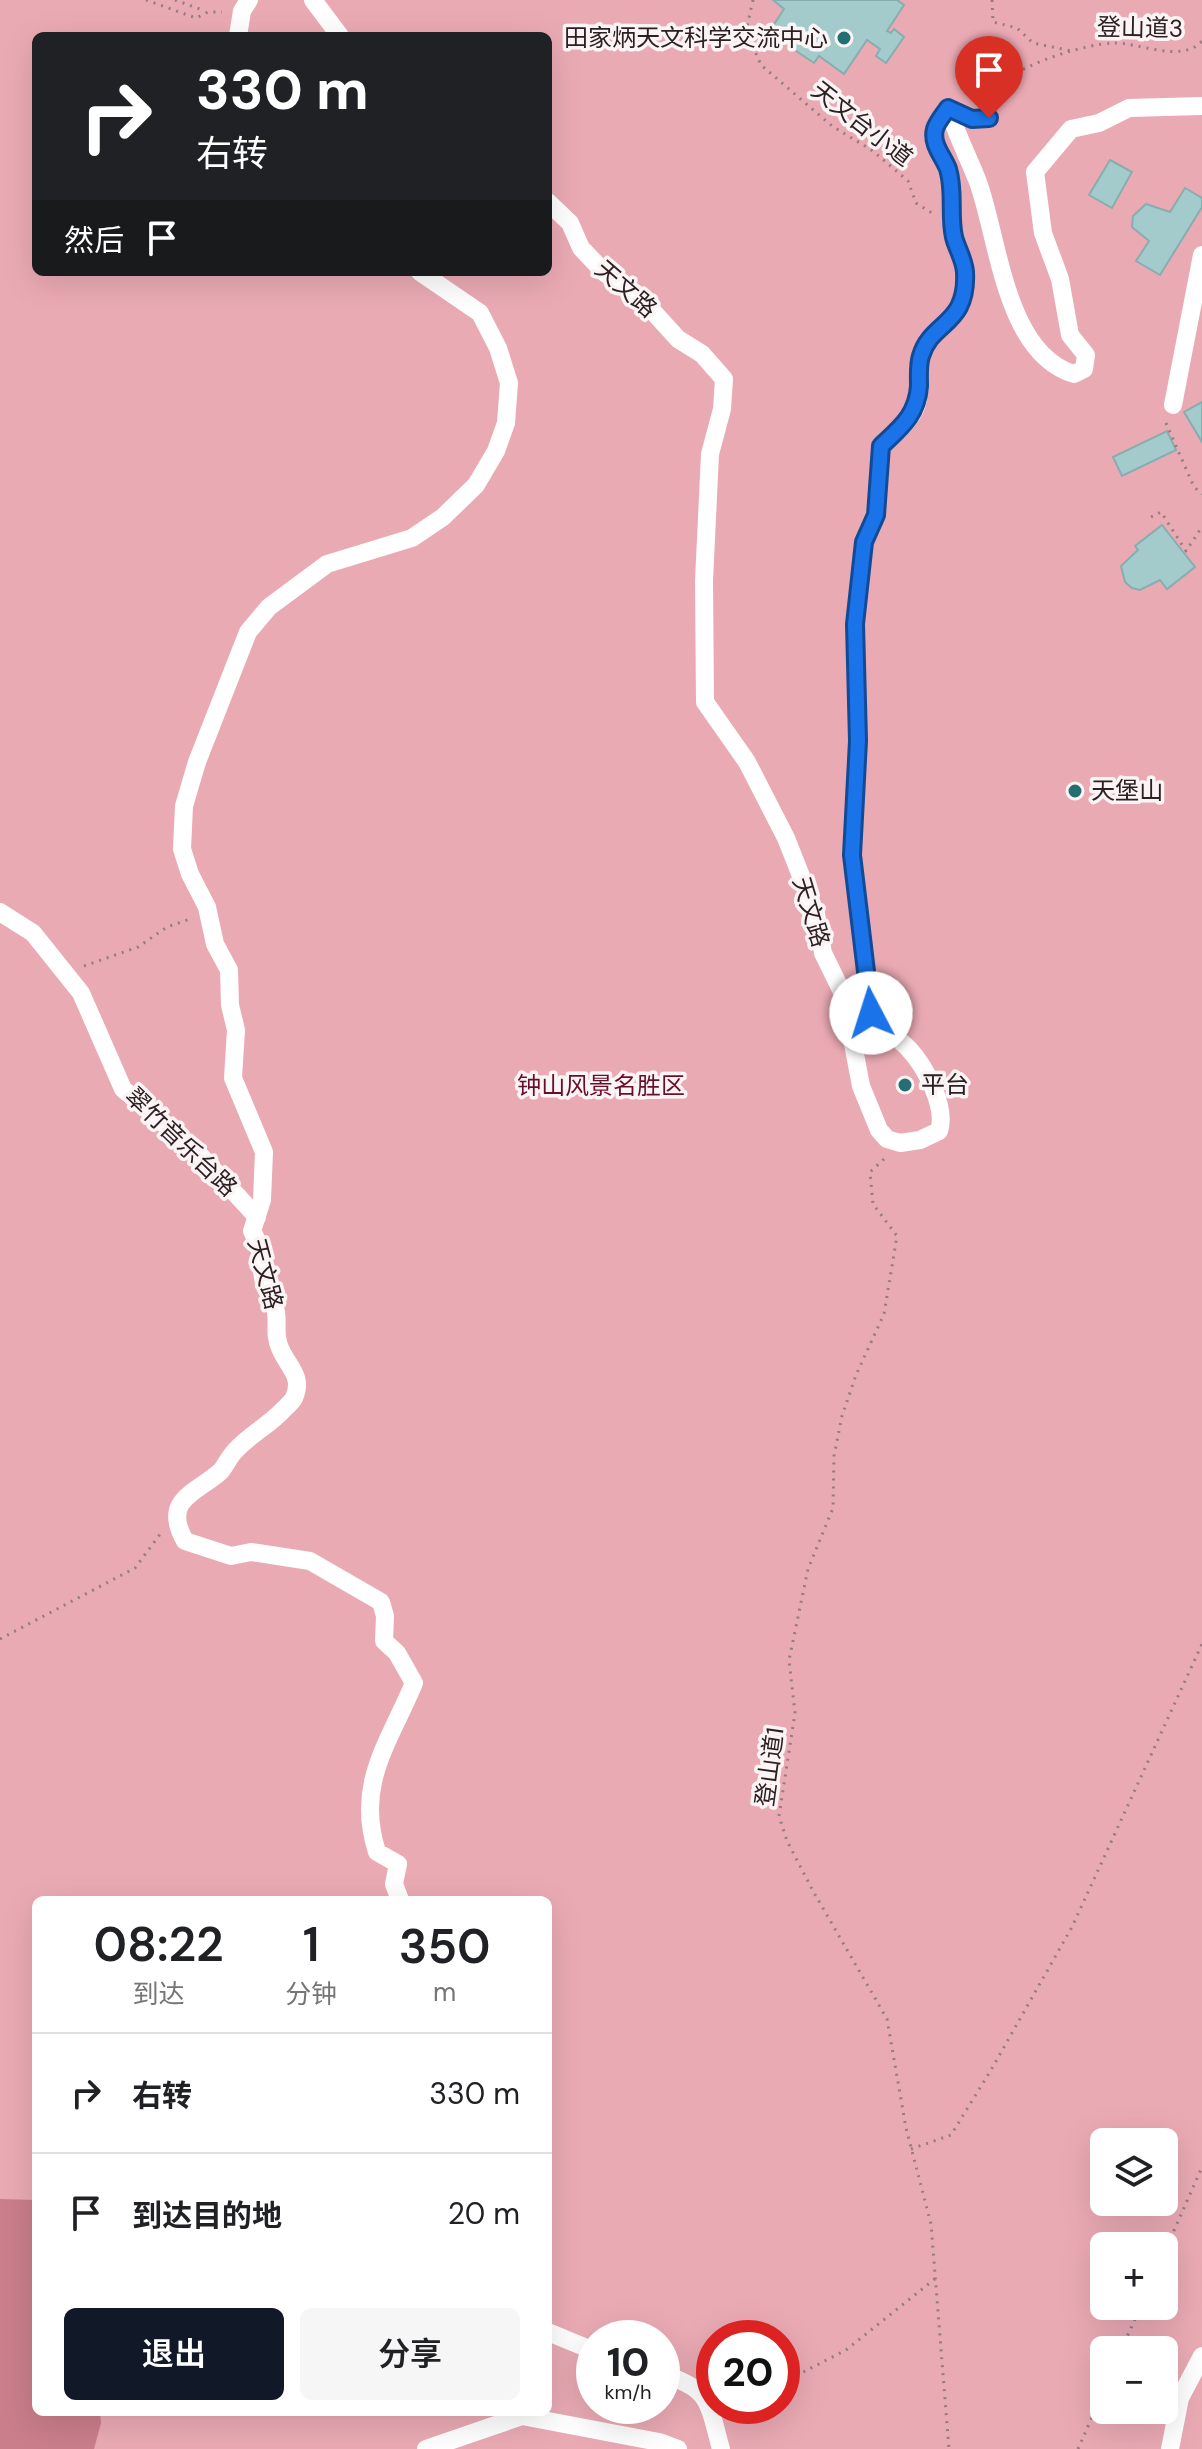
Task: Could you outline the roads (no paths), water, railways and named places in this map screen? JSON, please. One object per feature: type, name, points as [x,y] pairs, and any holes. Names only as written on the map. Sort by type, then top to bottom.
[{"type":"lane","points":[[313,0],[337,32]]},
{"type":"lane","points":[[239,32],[246,5]]},
{"type":"lane","points":[[948,108],[978,183],[1013,303],[1033,344],[1057,368],[1074,374],[1084,369],[1086,355],[1070,335],[1060,279],[1043,233],[1035,172],[1071,129],[1099,123],[1129,108],[1202,106]]},
{"type":"lane","points":[[948,108],[972,119],[985,110]]},
{"type":"lane","name":"天文路","points":[[552,206],[570,223],[581,248],[605,273],[638,295],[678,339],[702,354],[724,379],[722,409],[710,454],[704,581],[705,702],[747,762],[786,838],[816,914],[823,953],[844,996],[861,1086],[879,1130],[887,1139],[900,1143],[920,1140],[939,1131],[942,1121],[929,1080],[911,1051],[881,1029],[871,1013],[852,855],[858,741],[855,624],[864,542],[876,515],[881,446],[912,416],[918,401],[920,358],[926,343],[951,322],[958,311],[963,292],[964,266],[952,225],[948,170],[937,151],[935,129],[948,108]]},
{"type":"lane","points":[[1173,405],[1202,255]]},
{"type":"lane","name":"天文路","points":[[398,1896],[394,1884],[398,1864],[377,1852],[369,1826],[371,1784],[382,1747],[414,1683],[397,1653],[384,1641],[385,1616],[381,1602],[310,1561],[251,1552],[231,1556],[185,1541],[178,1529],[177,1512],[185,1495],[221,1471],[235,1451],[293,1400],[297,1385],[295,1371],[281,1352],[275,1333],[277,1317],[273,1298],[263,1281],[262,1249],[252,1231],[262,1200],[264,1152],[233,1078],[236,1030],[230,1005],[229,970],[215,944],[210,919],[182,849],[184,806],[197,762],[248,632],[269,607],[327,564],[412,538],[443,517],[476,485],[496,451],[506,423],[509,383],[498,348],[480,313],[426,276]]},
{"type":"lane","name":"翠竹音乐台路","points":[[0,912],[33,933],[81,993],[123,1089],[197,1152],[257,1217]]},
{"type":"lane","points":[[552,2334],[576,2344]]},
{"type":"lane","points":[[1170,2449],[1180,2398],[1202,2356]]},
{"type":"lane","points":[[680,2379],[692,2383],[708,2401],[721,2449]]},
{"type":"lane","points":[[426,2449],[522,2416],[659,2442],[678,2449]]},
{"type":"place","name":"田家炳天文科学交流中心","points":[[844,38]]},
{"type":"place","name":"天堡山","points":[[1075,791]]},
{"type":"place","name":"平台","points":[[905,1085]]},
{"type":"park label","name":"钟山风景名胜区","points":[[601,1086]]}]
